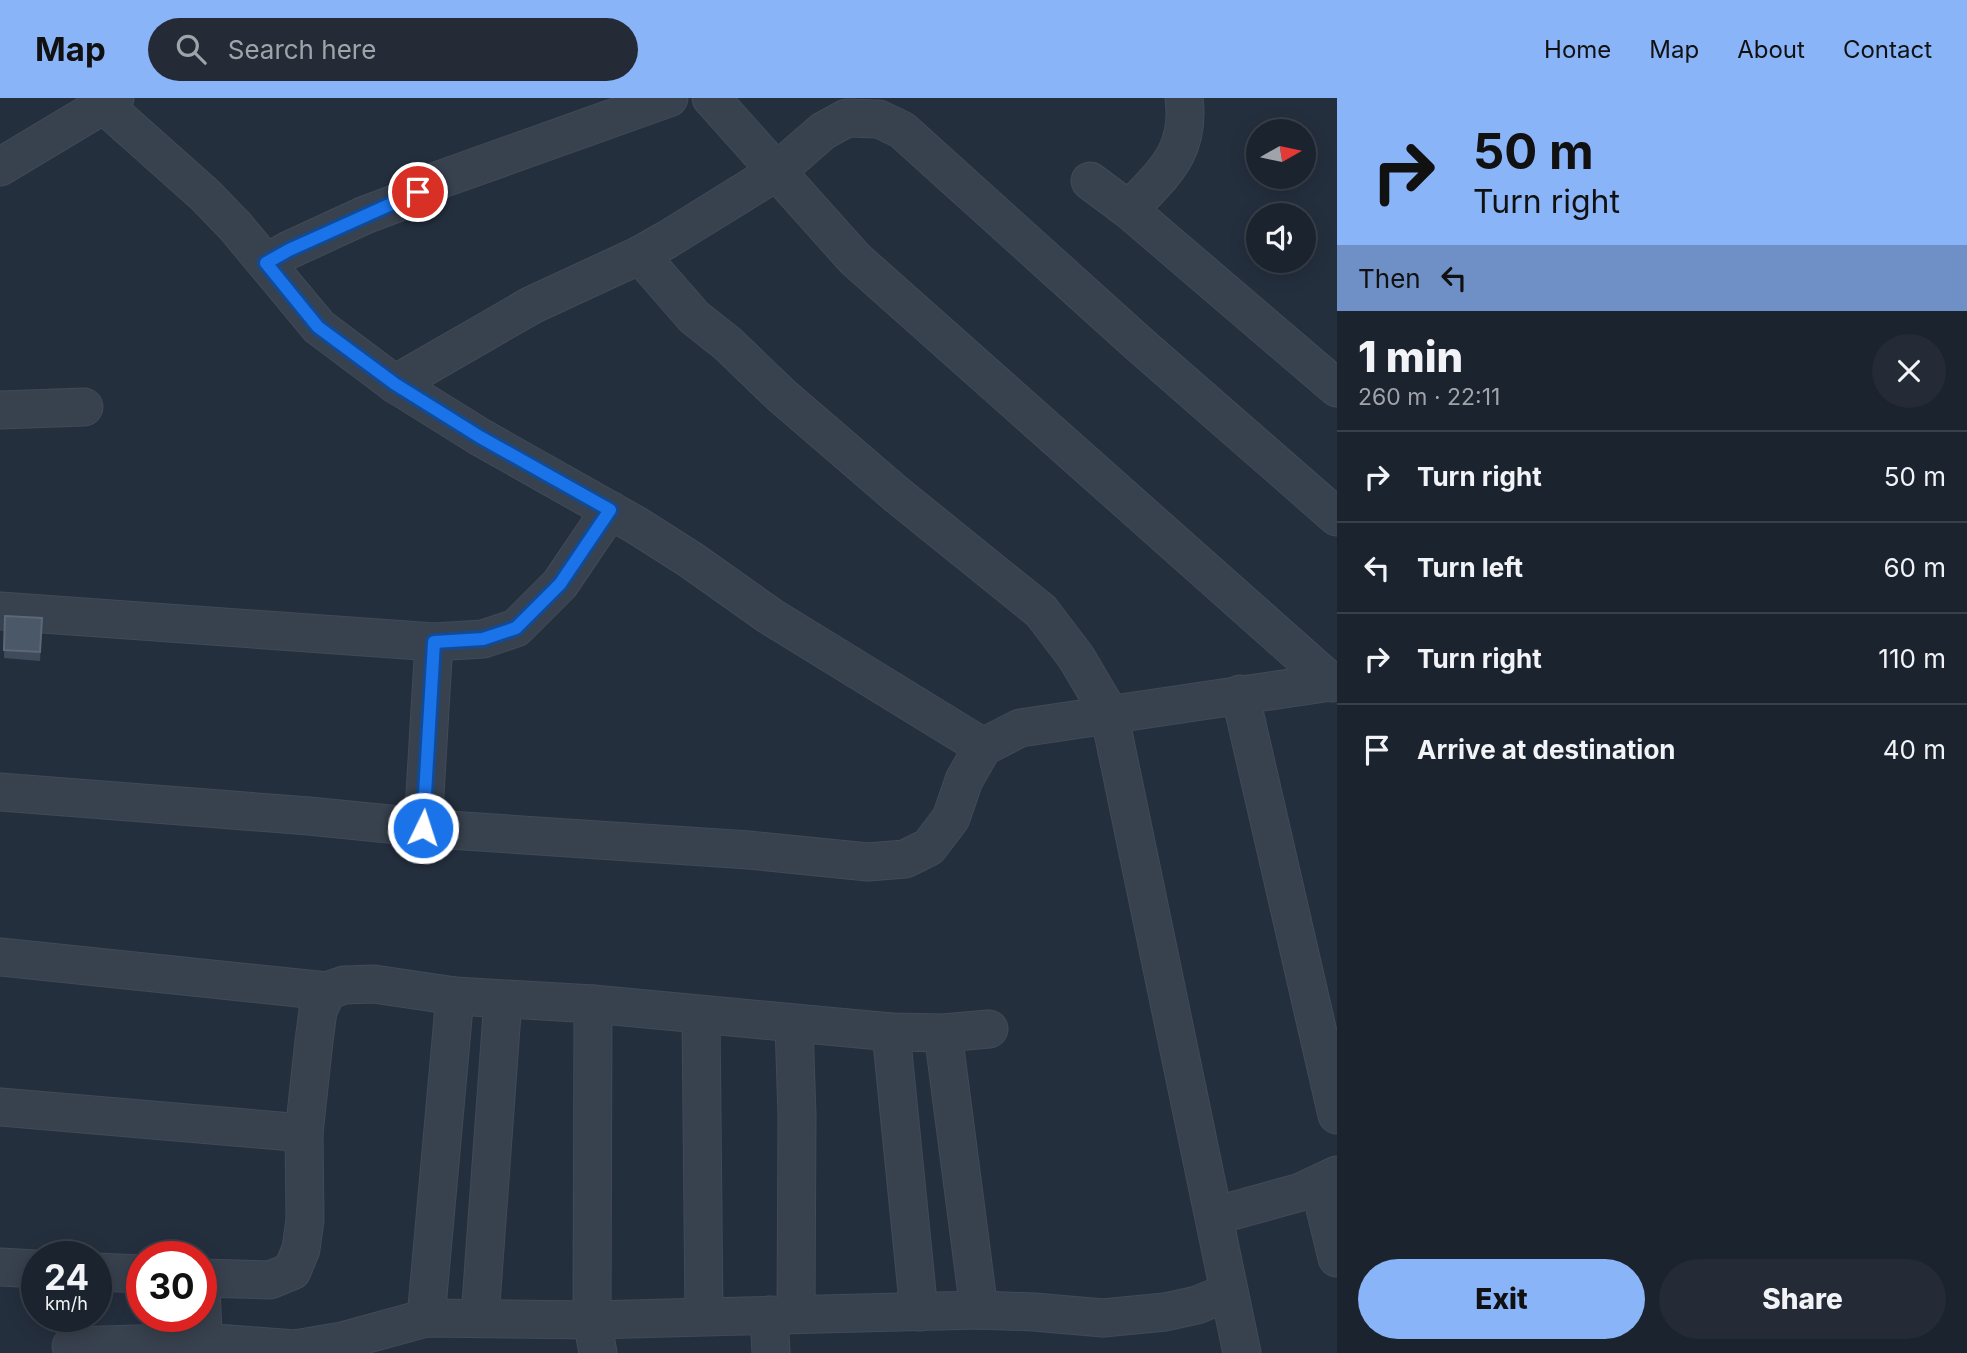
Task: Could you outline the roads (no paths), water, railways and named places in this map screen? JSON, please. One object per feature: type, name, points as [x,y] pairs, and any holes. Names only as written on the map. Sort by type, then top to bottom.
[{"type":"street","points":[[266,263],[365,215],[397,203],[439,180],[669,98]]},
{"type":"street","points":[[711,98],[855,259],[1335,682]]},
{"type":"street","points":[[1129,210],[1167,170],[1181,149],[1186,110],[1184,98]]},
{"type":"street","points":[[0,167],[105,100],[205,195],[266,263],[318,327],[395,384],[480,437],[610,510],[691,560],[770,616],[983,747]]},
{"type":"street","points":[[395,384],[532,305],[640,255],[776,172],[823,131],[846,118],[879,119],[902,130],[1139,344],[1337,517]]},
{"type":"street","points":[[1090,181],[1129,210],[1337,388]]},
{"type":"street","points":[[640,255],[694,317],[728,344],[896,495],[1041,611],[1076,657],[1109,713],[1242,1353]]},
{"type":"street","points":[[0,410],[84,407]]},
{"type":"street","points":[[0,611],[434,642],[483,639],[516,628],[560,584],[610,510]]},
{"type":"street","points":[[423,828],[434,642]]},
{"type":"street","points":[[0,792],[309,816],[423,828],[749,850],[824,859],[868,862],[905,859],[929,847],[951,818],[964,780],[983,747],[1020,728],[1335,682]]},
{"type":"street","points":[[1240,694],[1337,1115]]},
{"type":"street","points":[[0,957],[327,990],[344,985],[374,984],[455,996],[593,1004],[891,1032],[943,1032],[989,1028]]},
{"type":"street","points":[[217,1278],[270,1280],[292,1271],[301,1249],[305,1220],[304,1133],[318,1011],[327,990]]},
{"type":"street","points":[[426,1318],[455,996]]},
{"type":"street","points":[[481,1317],[503,1000]]},
{"type":"street","points":[[593,1004],[595,1336]]},
{"type":"street","points":[[701,1015],[704,1316]]},
{"type":"street","points":[[771,1353],[783,1314],[797,1116],[794,1024]]},
{"type":"street","points":[[891,1032],[919,1312]]},
{"type":"street","points":[[943,1032],[979,1310]]},
{"type":"street","points":[[0,1107],[304,1133]]},
{"type":"street","points":[[1214,1216],[1301,1192],[1328,1179],[1337,1258]]},
{"type":"street","points":[[0,1267],[21,1268]]},
{"type":"street","points":[[70,1338],[203,1348],[295,1349],[342,1341],[426,1318],[481,1317],[595,1336],[704,1316],[979,1310],[1103,1318],[1165,1312],[1228,1292]]}]
